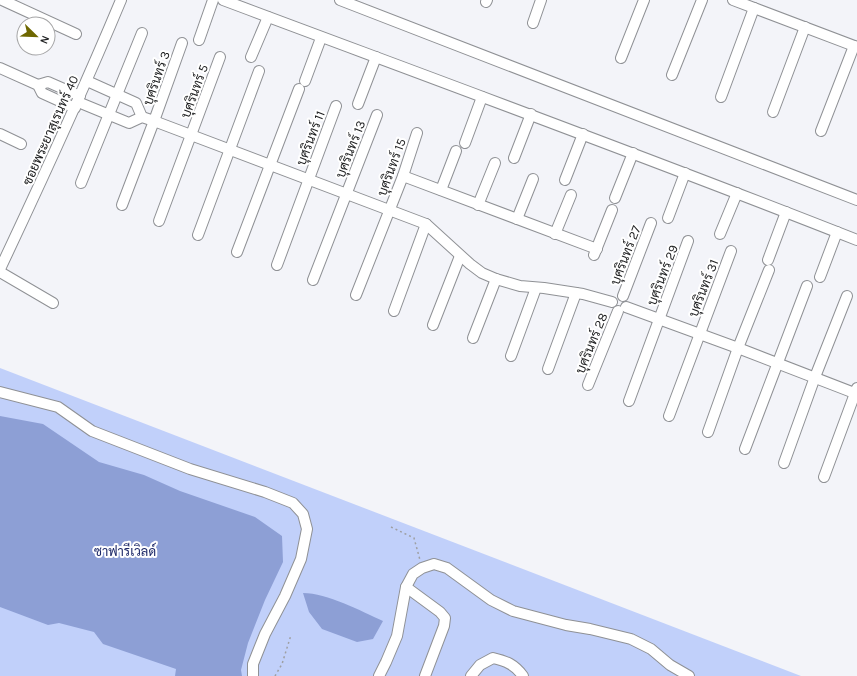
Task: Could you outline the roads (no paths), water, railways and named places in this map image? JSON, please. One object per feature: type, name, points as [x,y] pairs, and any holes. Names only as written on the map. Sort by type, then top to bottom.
[{"type":"street","points":[[2,0],[76,34]]},
{"type":"street","name":"ซอยพระยาสุเรนทร์ 40","points":[[0,269],[78,102],[121,0]]},
{"type":"street","points":[[199,40],[213,0]]},
{"type":"street","points":[[223,0],[321,38],[531,114],[857,240]]},
{"type":"street","points":[[340,0],[857,200]]},
{"type":"street","points":[[533,23],[541,0]]},
{"type":"street","points":[[621,58],[644,0]]},
{"type":"street","points":[[672,75],[702,0]]},
{"type":"street","points":[[733,0],[855,46],[820,131]]},
{"type":"street","points":[[721,97],[754,8]]},
{"type":"street","points":[[251,58],[268,17]]},
{"type":"street","points":[[773,112],[805,27]]},
{"type":"street","points":[[81,182],[142,33]]},
{"type":"street","points":[[237,252],[321,38]]},
{"type":"street","name":"บุศรินทร์ 3","points":[[122,205],[182,44]]},
{"type":"street","name":"บุศรินทร์ 5","points":[[159,221],[220,57]]},
{"type":"street","points":[[358,104],[376,58]]},
{"type":"street","points":[[0,68],[38,85],[42,93],[78,102],[129,123],[142,117],[154,121],[390,209],[426,224],[460,256],[482,273],[496,279],[520,286],[576,293],[659,318],[856,392],[824,477]]},
{"type":"street","points":[[198,235],[259,71]]},
{"type":"street","points":[[87,81],[136,103],[142,117]]},
{"type":"street","points":[[465,143],[482,97]]},
{"type":"street","name":"บุศรินทร์ 11","points":[[277,265],[336,106]]},
{"type":"street","points":[[514,158],[531,114]]},
{"type":"street","name":"บุศรินทร์ 13","points":[[313,280],[377,116]]},
{"type":"street","name":"บุศรินทร์ 15","points":[[356,295],[403,176],[417,133]]},
{"type":"street","points":[[0,134],[21,144]]},
{"type":"street","points":[[565,180],[582,134]]},
{"type":"street","points":[[441,190],[456,151]]},
{"type":"street","points":[[615,198],[633,153]]},
{"type":"street","points":[[478,205],[495,163]]},
{"type":"street","points":[[668,218],[685,173]]},
{"type":"street","points":[[403,176],[517,219],[596,252],[612,210]]},
{"type":"street","points":[[517,219],[533,179]]},
{"type":"street","points":[[720,234],[737,193]]},
{"type":"street","points":[[555,234],[571,195]]},
{"type":"street","points":[[708,432],[769,265],[786,212]]},
{"type":"street","name":"บุศรินทร์ 27","points":[[619,306],[613,299],[617,296],[622,296],[651,223]]},
{"type":"street","points":[[394,311],[426,224]]},
{"type":"street","points":[[820,276],[837,232]]},
{"type":"street","name":"บุศรินทร์ 29","points":[[629,400],[688,241]]},
{"type":"street","name":"บุศรินทร์ 31","points":[[669,416],[731,251]]},
{"type":"street","points":[[433,324],[460,256]]},
{"type":"street","points":[[0,272],[53,302]]},
{"type":"street","points":[[473,338],[496,279]]},
{"type":"street","points":[[745,449],[808,286]]},
{"type":"street","points":[[511,356],[536,288]]},
{"type":"street","points":[[548,368],[576,293]]},
{"type":"street","points":[[784,462],[847,296]]},
{"type":"street","name":"บุศรินทร์ 28","points":[[588,385],[619,306]]},
{"type":"street","points":[[0,392],[58,407],[92,431],[190,470],[265,492],[293,503],[298,508],[303,514],[307,529],[301,559],[285,596],[265,634],[253,664],[253,676]]},
{"type":"street","points":[[379,676],[397,636],[406,587],[413,574],[422,568],[434,564],[447,568],[491,600],[513,612],[566,625],[590,628],[631,639],[651,649],[670,665],[689,676]]},
{"type":"street","points":[[406,587],[440,612],[445,618],[444,626],[425,676]]},
{"type":"street","points":[[471,676],[480,666],[493,658],[507,661],[520,672],[522,676]]},
{"type":"park label","name":"ซาฟารีเวิลด์","points":[[125,551]]}]
